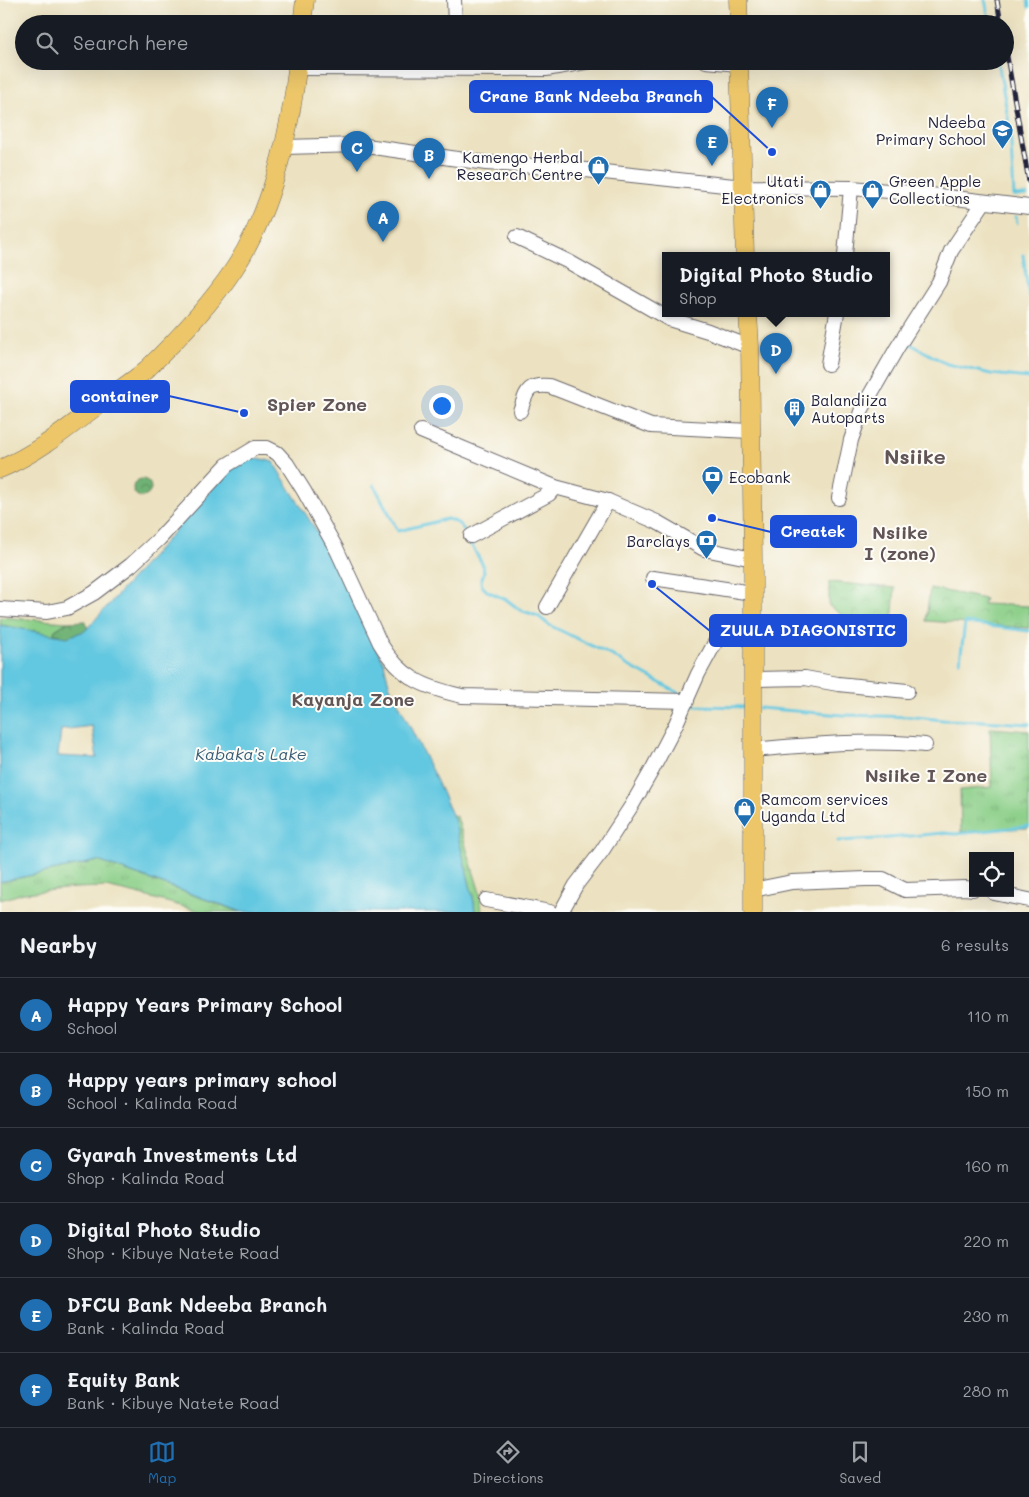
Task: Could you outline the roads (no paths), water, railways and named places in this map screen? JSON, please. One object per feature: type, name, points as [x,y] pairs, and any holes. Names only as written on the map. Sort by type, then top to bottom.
[{"type":"main road","points":[[303,15],[304,0]]},
{"type":"main road","points":[[738,0],[739,15]]},
{"type":"main road","points":[[0,469],[61,433],[146,370],[201,312],[234,269],[260,222],[284,147],[297,70]]},
{"type":"main road","points":[[739,70],[745,252]]},
{"type":"main road","points":[[748,317],[753,559],[753,912]]},
{"type":"street","points":[[454,0],[455,15]]},
{"type":"street","points":[[284,147],[359,144],[486,163],[567,168],[743,187],[851,188],[914,192],[1029,207]]},
{"type":"street","points":[[844,252],[851,188]]},
{"type":"street","points":[[839,498],[851,440],[862,409],[939,282],[952,251],[984,202]]},
{"type":"street","points":[[517,237],[569,262],[662,315]]},
{"type":"street","points":[[665,317],[750,347]]},
{"type":"street","points":[[828,364],[836,317]]},
{"type":"street","points":[[520,411],[530,389],[533,385],[538,385],[549,386],[651,426],[750,431]]},
{"type":"street","points":[[421,431],[555,487],[608,501],[657,522],[704,549],[753,559]]},
{"type":"street","points":[[0,609],[47,612],[67,608],[94,593],[131,565],[159,540],[226,465],[255,448],[267,448],[277,453],[287,464],[304,492],[337,550],[380,643],[389,658],[414,680],[434,689],[462,696],[687,701]]},
{"type":"street","points":[[471,536],[549,494],[555,487]]},
{"type":"street","points":[[547,607],[608,501]]},
{"type":"street","points":[[653,578],[752,594]]},
{"type":"street","points":[[561,912],[576,885],[602,851],[632,805],[666,746],[698,674],[717,639],[729,630],[752,624]]},
{"type":"street","points":[[753,679],[804,678],[838,684],[907,691]]},
{"type":"street","points":[[752,750],[833,742],[925,745]]},
{"type":"street","points":[[753,890],[792,882],[866,879],[883,879],[905,890],[969,888]]},
{"type":"street","points":[[1014,897],[1029,900]]},
{"type":"street","points":[[486,900],[550,912]]},
{"type":"water","name":"Kabaka's Lake","points":[[239,459],[263,459],[273,462],[324,543],[384,663],[389,684],[454,819],[475,912],[242,912],[98,861],[0,882],[0,625],[67,637],[85,631]],"holes":[[[92,726],[97,758],[58,756],[61,730]]]},
{"type":"waterway","points":[[985,0],[988,15]]},
{"type":"waterway","points":[[1028,0],[1029,7]]},
{"type":"waterway","points":[[1000,70],[1010,129],[1014,196],[1027,195]]},
{"type":"waterway","points":[[1016,217],[1017,223]]},
{"type":"waterway","points":[[1023,255],[1029,296]]},
{"type":"waterway","points":[[905,341],[947,364],[991,374],[1029,378]]},
{"type":"waterway","points":[[374,485],[398,531],[447,519],[459,524],[467,535]]},
{"type":"waterway","points":[[469,541],[483,565],[484,572],[481,581],[482,586],[487,591],[507,600],[520,610],[538,616],[549,625],[613,656],[684,696]]},
{"type":"waterway","points":[[960,661],[965,623],[1029,631]]},
{"type":"waterway","points":[[691,701],[696,706],[748,707]]},
{"type":"waterway","points":[[759,708],[843,715],[916,717],[1029,724]]},
{"type":"waterway","points":[[838,841],[943,833],[956,834],[1029,826]]},
{"type":"railway","points":[[997,0],[1000,15]]},
{"type":"railway","points":[[1009,70],[1029,182]]},
{"type":"place","name":"Equity Bank","points":[[772,128]]},
{"type":"place","name":"Ndeeba Primary School","points":[[1002,150]]},
{"type":"place","name":"Crane Bank Ndeeba Branch","points":[[772,152]]},
{"type":"place","name":"DFCU Bank Ndeeba Branch","points":[[712,166]]},
{"type":"place","name":"Gyarah Investments Ltd","points":[[357,172]]},
{"type":"place","name":"Happy years primary school","points":[[429,179]]},
{"type":"place","name":"Kamengo Herbal Research Centre","points":[[599,185]]},
{"type":"place","name":"Utati Electronics","points":[[820,209]]},
{"type":"place","name":"Green Apple Collections","points":[[873,209]]},
{"type":"place","name":"Happy Years Primary School","points":[[383,242]]},
{"type":"place","name":"Digital Photo Studio","points":[[776,374]]},
{"type":"place","name":"container","points":[[244,413]]},
{"type":"place","name":"Balandiiza Autoparts","points":[[795,428]]},
{"type":"place","name":"Ecobank","points":[[713,496]]},
{"type":"place","name":"Createk","points":[[712,518]]},
{"type":"place","name":"Barclays","points":[[706,560]]},
{"type":"place","name":"ZUULA DIAGONISTIC","points":[[652,584]]},
{"type":"place","name":"Ramcom services Uganda Ltd","points":[[745,827]]},
{"type":"district","name":"Spier Zone","points":[[317,404]]},
{"type":"district","name":"Nsiike","points":[[915,456]]},
{"type":"district","name":"Nsiike I (zone)","points":[[900,542]]},
{"type":"district","name":"Kayanja Zone","points":[[353,699]]},
{"type":"district","name":"Nsiike I Zone","points":[[926,775]]}]
